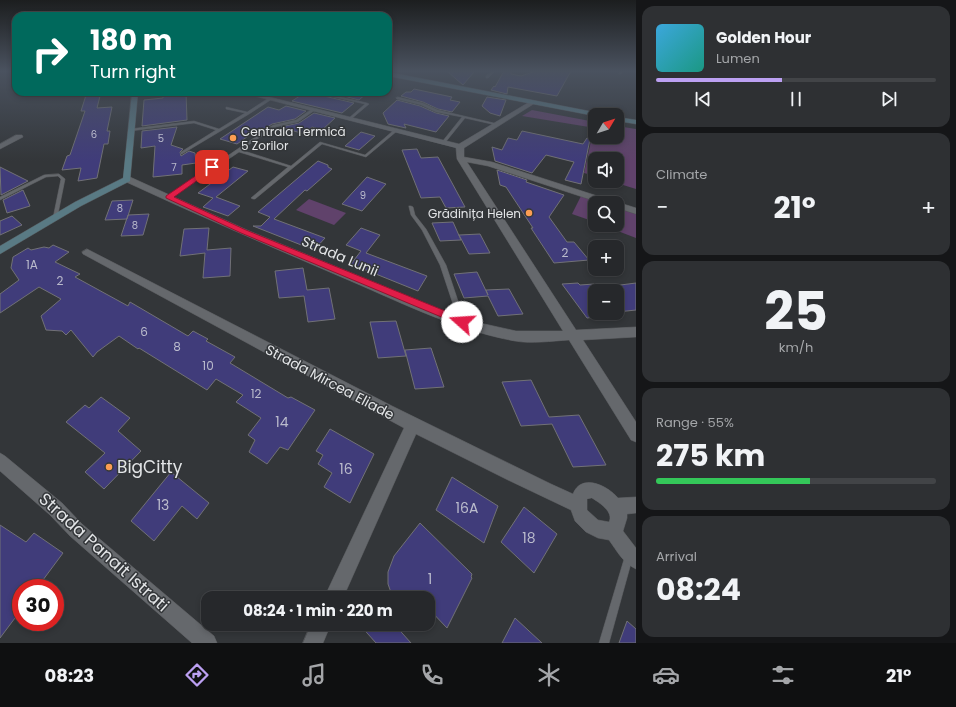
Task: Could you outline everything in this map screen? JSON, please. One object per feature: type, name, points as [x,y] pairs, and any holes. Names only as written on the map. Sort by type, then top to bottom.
[{"type":"street","points":[[0,251],[55,218],[127,179],[130,130],[134,101]]},
{"type":"street","points":[[278,101],[460,147],[533,102]]},
{"type":"street","points":[[528,101],[588,113]]},
{"type":"street","points":[[624,120],[636,122]]},
{"type":"street","points":[[0,148],[19,136]]},
{"type":"street","points":[[460,147],[459,152],[461,159],[636,435]]},
{"type":"street","points":[[461,159],[489,164],[588,196]]},
{"type":"street","name":"Strada Lunii","points":[[127,179],[244,232],[462,322],[480,328],[516,336],[572,336],[636,332]]},
{"type":"street","points":[[624,207],[636,211]]},
{"type":"street","name":"Strada Mircea Eliade","points":[[87,252],[178,302],[413,425],[515,477],[578,505]]},
{"type":"street","points":[[336,591],[413,425]]},
{"type":"street","name":"Strada Panait Istrati","points":[[0,461],[56,509],[76,530],[207,643]]},
{"type":"street","points":[[592,490],[606,496],[614,506],[619,520],[617,527],[613,531],[600,531],[592,527],[580,512],[578,505],[580,494],[585,491],[592,490]]},
{"type":"street","points":[[614,506],[636,505]]},
{"type":"street","points":[[613,531],[633,557]]},
{"type":"street","points":[[313,643],[319,631]]},
{"type":"lane","points":[[182,153],[267,101]]},
{"type":"lane","points":[[350,119],[367,104],[354,101]]},
{"type":"lane","points":[[410,101],[422,104],[437,111],[496,124]]},
{"type":"lane","points":[[227,108],[248,113]]},
{"type":"lane","points":[[169,197],[274,126],[297,121],[314,110]]},
{"type":"lane","points":[[443,143],[464,117]]},
{"type":"lane","points":[[130,130],[194,122],[219,130]]},
{"type":"lane","points":[[253,198],[321,143],[366,156],[395,131]]},
{"type":"lane","points":[[238,150],[291,168]]},
{"type":"lane","points":[[0,200],[45,176],[59,175],[63,179],[55,218]]},
{"type":"lane","points":[[410,207],[413,215],[424,229],[443,266],[462,322]]},
{"type":"lane","points":[[604,643],[633,557]]},
{"type":"shaded area","points":[[532,110],[588,121],[588,127],[522,116]]},
{"type":"shaded area","points":[[624,127],[636,129],[636,189],[624,185],[624,152],[589,152],[590,144],[624,144]]},
{"type":"shaded area","points":[[588,155],[588,174],[584,173]]},
{"type":"shaded area","points":[[581,196],[588,198],[588,220],[572,214]]},
{"type":"shaded area","points":[[309,199],[346,213],[334,225],[296,210]]},
{"type":"shaded area","points":[[624,210],[636,214],[636,238],[620,232],[624,232]]},
{"type":"building","points":[[84,101],[99,101],[97,108],[112,107],[107,131],[110,131],[108,144],[104,144],[97,178],[78,181],[81,168],[62,170],[67,156],[70,155],[85,111],[81,111]]},
{"type":"building","points":[[144,101],[186,101],[187,120],[142,126]]},
{"type":"building","points":[[292,101],[345,101],[354,103],[342,113]]},
{"type":"building","points":[[396,101],[401,101],[449,116],[436,132],[404,124],[406,128],[388,124],[383,113]]},
{"type":"building","points":[[419,101],[460,102],[452,112],[438,109]]},
{"type":"building","points":[[485,101],[506,101],[500,116],[490,113],[482,106]]},
{"type":"building","points":[[286,106],[306,111],[295,119],[272,124],[255,135],[251,134],[237,144],[220,139],[268,107],[279,110]]},
{"type":"building","points":[[314,113],[335,118],[322,130],[312,127],[304,134],[281,127],[299,123]]},
{"type":"building","points":[[177,127],[171,145],[183,149],[180,152],[181,156],[189,151],[195,153],[196,163],[182,165],[182,174],[153,177],[155,146],[141,148],[142,131]]},
{"type":"building","points":[[522,131],[583,144],[588,138],[589,144],[581,184],[565,180],[574,162],[546,155],[532,173],[495,161],[492,147],[502,150],[508,138],[517,140]]},
{"type":"building","points":[[361,132],[375,136],[359,150],[345,146]]},
{"type":"building","points":[[417,149],[421,158],[438,157],[465,207],[446,208],[440,197],[421,198],[402,150]]},
{"type":"building","points":[[318,161],[328,165],[328,167],[332,169],[307,191],[305,190],[274,219],[325,238],[314,250],[253,226],[261,226],[270,217],[258,212]]},
{"type":"building","points":[[0,167],[28,181],[1,195]]},
{"type":"building","points":[[233,167],[248,171],[216,197],[240,206],[228,216],[203,207],[213,198],[198,193]]},
{"type":"building","points":[[497,170],[564,195],[549,217],[567,242],[574,242],[588,260],[554,263],[506,187],[500,185]]},
{"type":"building","points":[[367,177],[386,184],[362,211],[342,204]]},
{"type":"building","points":[[23,190],[30,206],[7,213],[3,200]]},
{"type":"building","points":[[133,200],[127,219],[105,220],[112,201]]},
{"type":"building","points":[[149,214],[143,235],[121,236],[128,215]]},
{"type":"building","points":[[12,216],[22,225],[0,235],[0,221]]},
{"type":"building","points":[[453,222],[461,240],[440,241],[432,223]]},
{"type":"building","points":[[209,228],[207,250],[231,248],[230,276],[203,278],[205,253],[180,256],[184,229]]},
{"type":"building","points":[[361,228],[380,235],[366,253],[427,276],[418,291],[351,264],[361,251],[346,245]]},
{"type":"building","points":[[480,234],[490,253],[469,254],[459,235]]},
{"type":"building","points":[[53,245],[69,252],[55,262],[80,274],[75,277],[128,306],[130,302],[188,336],[193,331],[208,339],[206,341],[235,357],[230,363],[288,398],[291,397],[315,410],[288,450],[280,447],[267,464],[249,452],[255,440],[248,435],[261,418],[236,402],[243,395],[216,379],[207,390],[119,336],[97,352],[93,357],[71,330],[66,335],[62,331],[46,330],[41,316],[61,299],[39,287],[0,313],[0,294],[19,280],[11,268],[13,257],[28,248],[31,250],[44,247],[49,248]]},
{"type":"building","points":[[303,268],[307,290],[329,288],[335,319],[308,322],[304,296],[279,298],[275,271]]},
{"type":"building","points":[[477,272],[488,295],[486,290],[509,289],[523,314],[498,316],[488,296],[464,298],[454,274]]},
{"type":"building","points":[[578,283],[580,285],[588,284],[588,318],[587,318],[562,284]]},
{"type":"building","points":[[636,283],[636,310],[624,311],[624,285]]},
{"type":"building","points":[[396,321],[406,356],[378,358],[370,322]]},
{"type":"building","points":[[431,348],[444,387],[415,389],[405,350]]},
{"type":"building","points":[[531,380],[549,417],[579,415],[606,465],[573,467],[552,424],[521,426],[502,382]]},
{"type":"building","points":[[101,397],[130,418],[118,431],[141,451],[104,489],[85,472],[105,453],[66,422],[85,405],[89,408]]},
{"type":"building","points":[[330,429],[374,454],[350,503],[324,487],[332,473],[318,464],[323,455],[316,451]]},
{"type":"building","points":[[171,472],[209,503],[197,519],[182,506],[154,541],[131,521]]},
{"type":"building","points":[[452,477],[498,506],[484,543],[436,510]]},
{"type":"building","points":[[524,507],[557,534],[534,573],[501,542]]},
{"type":"building","points":[[420,523],[472,574],[472,578],[447,628],[435,615],[435,591],[390,591],[388,584],[388,572],[394,556]]},
{"type":"building","points":[[0,525],[26,542],[34,533],[63,553],[44,579],[12,579],[12,622],[0,638]]},
{"type":"building","points":[[515,618],[542,643],[502,643]]},
{"type":"building","points":[[627,621],[636,629],[636,643],[619,643]]},
{"type":"building","points":[[365,631],[400,631],[411,643],[376,643]]},
{"type":"place","name":"Centrala Termică 5 Zorilor","points":[[233,138]]},
{"type":"place","name":"Grădinița Helen","points":[[529,213]]},
{"type":"place","name":"BigCitty","points":[[109,467]]},
{"type":"route","points":[[212,167],[169,197],[244,232],[462,322]]}]
